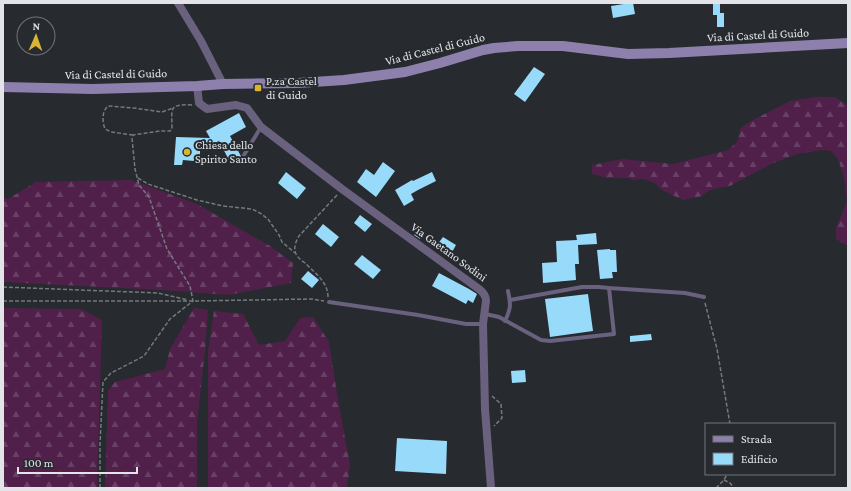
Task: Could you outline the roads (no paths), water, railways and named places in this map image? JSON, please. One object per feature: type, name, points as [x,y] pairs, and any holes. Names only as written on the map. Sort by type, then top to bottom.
[{"type":"street","points":[[178,3],[201,41],[223,84]]},
{"type":"street","name":"Via di Castel di Guido","points":[[3,87],[93,89],[298,83],[344,80],[405,72],[476,52],[505,46],[563,46],[616,53],[669,54],[848,44]]},
{"type":"street","name":"Via Gaetano Sodini","points":[[197,86],[199,103],[206,109],[236,105],[247,108],[260,127],[480,290],[486,298],[483,324],[484,390],[491,488]]},
{"type":"lane","points":[[244,154],[260,127]]},
{"type":"lane","points":[[510,300],[582,287],[599,286],[685,293],[704,297]]},
{"type":"lane","points":[[485,314],[499,317],[541,340],[550,341],[614,334],[609,288]]},
{"type":"lane","points":[[505,321],[510,309],[508,291]]},
{"type":"lane","points":[[329,302],[418,315],[466,324],[483,324]]},
{"type":"place","name":"P.za Castel di Guido","points":[[258,88]]},
{"type":"place","name":"Chiesa dello Spirito Santo","points":[[187,152]]}]
